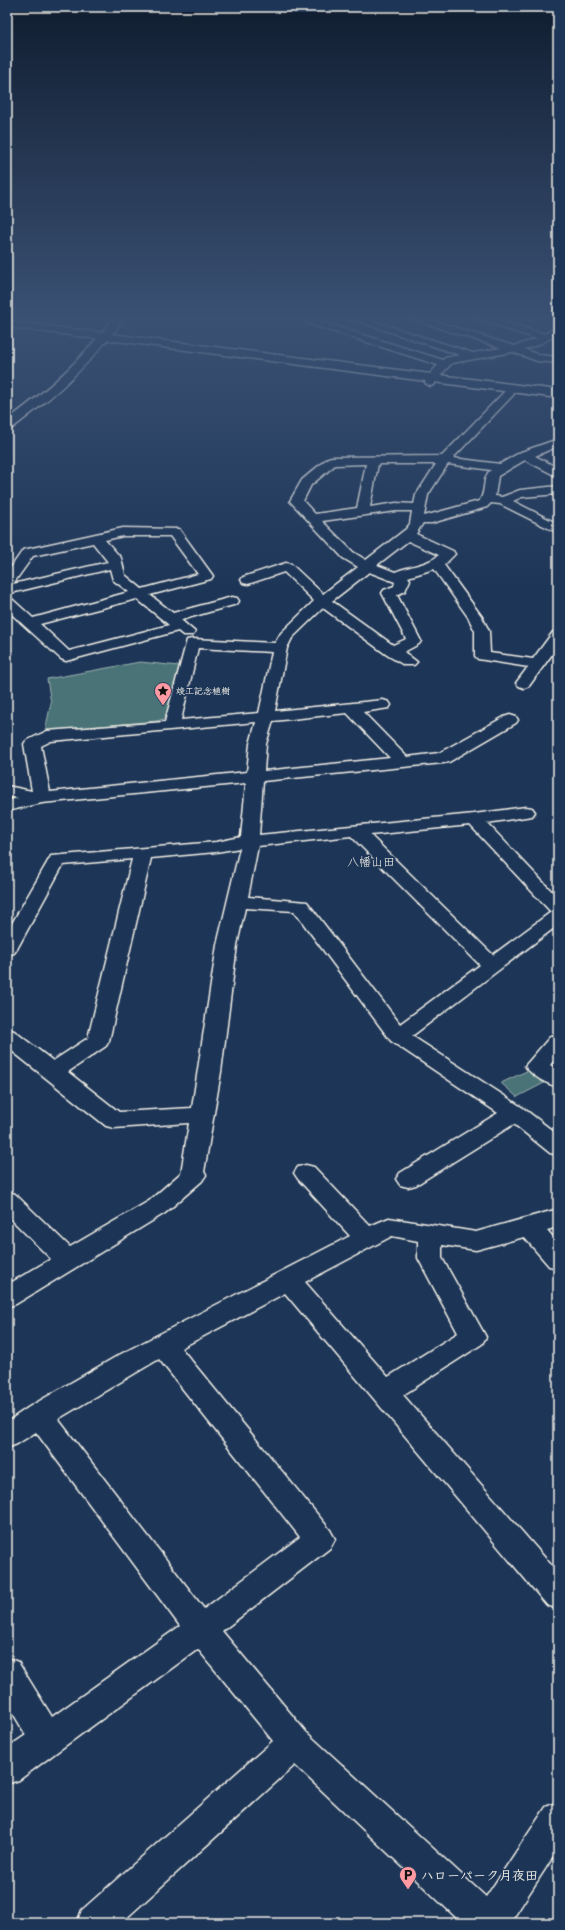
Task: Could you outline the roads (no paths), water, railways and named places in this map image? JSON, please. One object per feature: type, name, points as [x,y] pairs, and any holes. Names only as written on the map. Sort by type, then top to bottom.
[{"type":"main road","points":[[7,426],[31,408]]},
{"type":"street","points":[[7,1297],[157,1206],[194,1175],[192,1172],[203,1115],[227,945],[250,841],[258,744],[266,716],[280,648],[286,636],[324,600],[407,535],[416,524],[422,495],[445,460],[495,408]]},
{"type":"street","points":[[313,518],[396,507],[419,513],[427,520],[484,504],[488,499],[492,475],[524,455],[558,442]]},
{"type":"street","points":[[524,455],[558,473]]},
{"type":"street","points":[[392,652],[414,641],[389,593],[400,588],[402,580],[366,566],[348,556],[296,501],[306,483],[332,461],[445,460],[501,468]]},
{"type":"street","points":[[363,512],[373,461]]},
{"type":"street","points":[[503,502],[520,494],[558,490]]},
{"type":"street","points":[[488,499],[503,502],[558,529]]},
{"type":"street","points":[[7,583],[28,553],[123,532],[174,532],[206,576],[29,622]]},
{"type":"street","points":[[396,577],[437,564],[448,554],[407,535]]},
{"type":"street","points":[[96,538],[114,558],[118,577],[196,638],[192,643],[172,726]]},
{"type":"street","points":[[7,590],[115,564]]},
{"type":"street","points":[[437,564],[475,617],[482,631],[483,656],[537,664]]},
{"type":"street","points":[[248,580],[286,567],[303,584],[392,652],[409,662]]},
{"type":"street","points":[[7,602],[66,656],[176,622],[232,601]]},
{"type":"street","points":[[524,683],[558,635]]},
{"type":"street","points":[[192,643],[280,648]]},
{"type":"street","points":[[42,798],[32,744],[47,736],[172,726],[383,705]]},
{"type":"street","points":[[351,708],[403,762]]},
{"type":"street","points":[[7,806],[42,798],[443,758],[510,720]]},
{"type":"street","points":[[7,791],[42,798]]},
{"type":"street","points":[[7,950],[57,860],[216,847],[250,841],[474,819],[526,812]]},
{"type":"street","points":[[474,819],[558,909]]},
{"type":"street","points":[[356,831],[491,965]]},
{"type":"street","points":[[53,1072],[98,1041],[143,853]]},
{"type":"street","points":[[236,902],[300,906],[398,1036],[446,1069],[516,1113],[558,1147]]},
{"type":"street","points":[[398,1036],[558,916]]},
{"type":"street","points":[[7,1036],[114,1120],[203,1115]]},
{"type":"street","points":[[558,1042],[536,1066],[558,1080]]},
{"type":"street","points":[[408,1179],[516,1113]]},
{"type":"street","points":[[306,1173],[367,1239]]},
{"type":"street","points":[[7,1200],[68,1260]]},
{"type":"street","points":[[7,1436],[39,1415],[128,1363],[389,1227],[476,1241],[558,1218]]},
{"type":"street","points":[[530,1227],[558,1259]]},
{"type":"street","points":[[384,1393],[473,1337],[430,1258],[430,1234]]},
{"type":"street","points":[[289,1280],[558,1595]]},
{"type":"street","points":[[7,1768],[201,1629],[320,1539],[163,1345]]},
{"type":"street","points":[[39,1415],[201,1629],[295,1743],[488,1923],[558,1819]]},
{"type":"street","points":[[7,1673],[47,1740]]},
{"type":"street","points":[[95,1923],[295,1743]]},
{"type":"place","name":"竣工記念植樹","points":[[163,706]]},
{"type":"place","name":"ハローパーク月夜田","points":[[408,1890]]},
{"type":"district","name":"八幡山田","points":[[371,862]]}]
